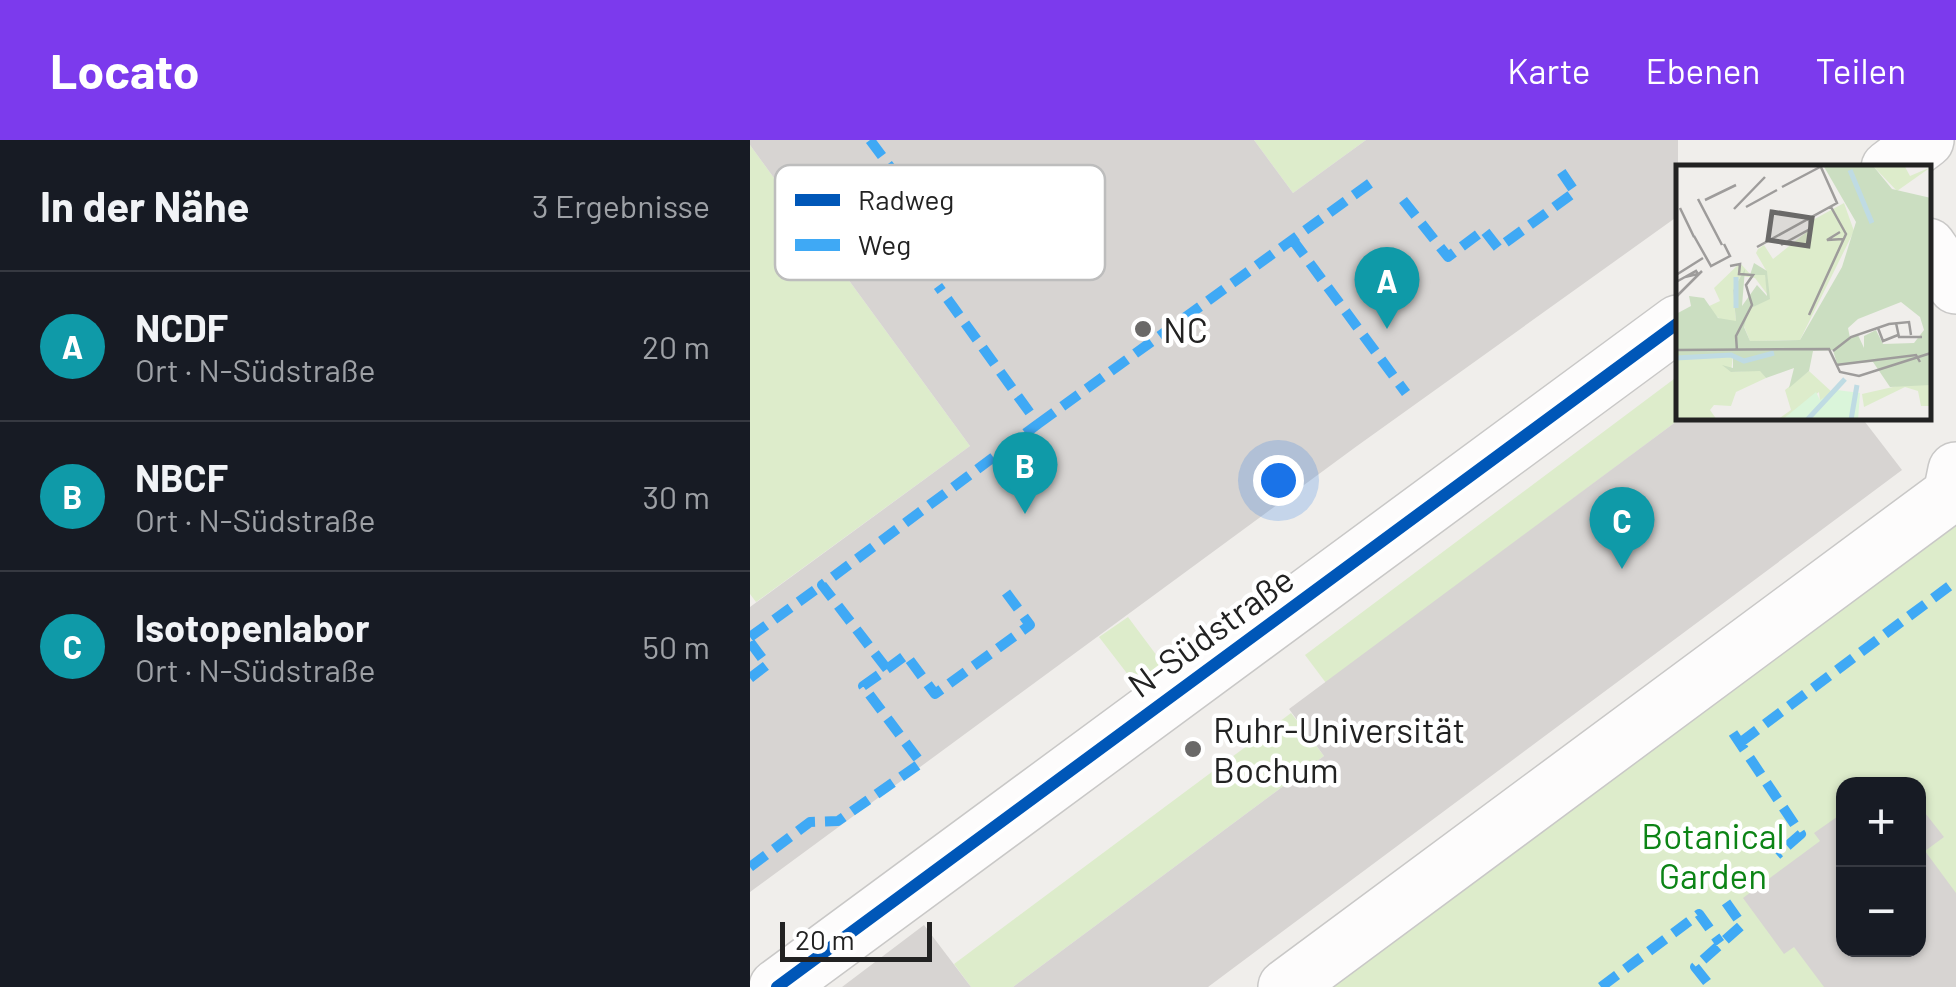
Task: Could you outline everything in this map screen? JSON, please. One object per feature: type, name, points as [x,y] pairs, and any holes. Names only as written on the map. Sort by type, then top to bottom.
[{"type":"street","points":[[1893,165],[1926,140]]},
{"type":"street","points":[[1931,250],[1956,286]]},
{"type":"street","name":"N-Südstraße","points":[[777,987],[1676,324]]},
{"type":"street","points":[[1286,987],[1951,494],[1956,470]]},
{"type":"green space","points":[[1254,140],[1366,140],[1293,193]]},
{"type":"green space","points":[[750,145],[775,179],[775,280],[849,280],[970,446],[756,602],[750,594]]},
{"type":"green space","points":[[1676,377],[1678,420],[1326,683],[1305,655]]},
{"type":"green space","name":"Botanical Garden","points":[[1956,512],[1956,987],[1317,987]]},
{"type":"green space","points":[[1128,617],[1166,668],[1139,689],[1099,637]]},
{"type":"green space","points":[[1291,713],[1324,756],[1013,987],[971,987],[954,964]]},
{"type":"building","points":[[750,140],[1254,140],[1293,193],[1366,140],[1678,140],[1676,217],[1357,446],[750,892],[750,607],[970,446],[849,280],[1105,280],[1105,165],[775,165],[775,179]]},
{"type":"building","points":[[1678,420],[1864,420],[1902,470],[1208,987],[1013,987],[1324,756],[1289,709]]},
{"type":"building","points":[[1926,814],[1944,837],[1926,850]]},
{"type":"building","points":[[1836,818],[1836,957],[1926,957],[1926,852],[1956,893],[1956,987],[1824,987],[1794,947],[1784,954],[1743,898],[1820,841],[1814,833]]},
{"type":"building","points":[[924,925],[971,987],[842,987]]},
{"type":"marked path","points":[[870,140],[889,165]]},
{"type":"marked path","points":[[1403,200],[1448,257],[1484,230],[1498,248],[1575,192],[1558,167]]},
{"type":"marked path","points":[[1038,424],[1376,179]]},
{"type":"marked path","points":[[1292,239],[1406,393]]},
{"type":"marked path","points":[[750,867],[810,822],[838,821],[921,763],[863,686],[887,669],[822,585],[1038,424],[938,286]]},
{"type":"marked path","points":[[1741,742],[1956,581]]},
{"type":"marked path","points":[[750,637],[822,585]]},
{"type":"marked path","points":[[887,669],[906,655],[935,694],[1030,625],[1002,587]]},
{"type":"marked path","points":[[750,642],[767,665],[750,678]]},
{"type":"marked path","points":[[1733,733],[1801,834],[1777,855]]},
{"type":"marked path","points":[[1707,982],[1695,967],[1742,925],[1723,898]]},
{"type":"marked path","points":[[1601,987],[1699,914],[1720,943]]},
{"type":"cycle path","points":[[777,987],[1676,324]]},
{"type":"place","name":"NC","points":[[1143,329]]},
{"type":"place","name":"NCDF","points":[[1387,329]]},
{"type":"place","name":"NBCF","points":[[1025,514]]},
{"type":"place","name":"Isotopenlabor","points":[[1622,569]]},
{"type":"place","name":"Ruhr-Universität Bochum","points":[[1193,749]]}]
